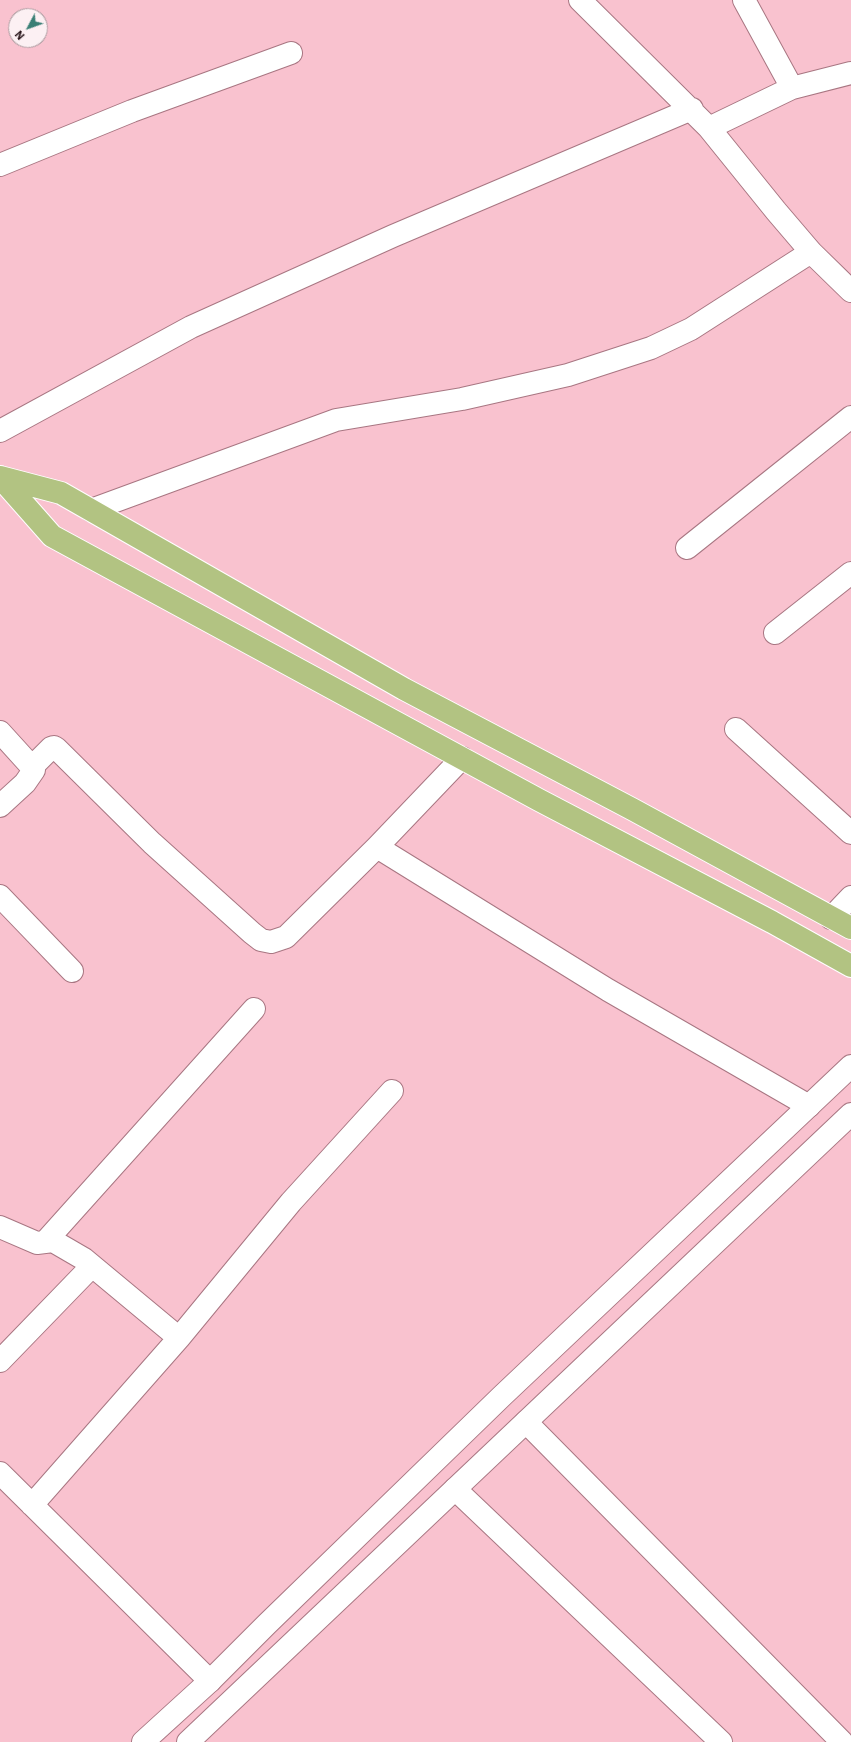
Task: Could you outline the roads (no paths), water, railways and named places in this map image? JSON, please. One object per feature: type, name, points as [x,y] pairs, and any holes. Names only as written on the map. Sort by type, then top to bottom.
[{"type":"main road","points":[[0,477],[61,493],[404,689],[632,809],[851,928]]},
{"type":"main road","points":[[0,477],[52,536],[539,800],[772,922],[851,966]]},
{"type":"street","points":[[580,0],[692,109],[811,252],[851,291]]},
{"type":"street","points":[[744,0],[792,88]]},
{"type":"street","points":[[0,165],[132,111],[291,53]]},
{"type":"street","points":[[709,128],[792,88],[851,73]]},
{"type":"street","points":[[0,431],[191,326],[393,236],[692,109]]},
{"type":"street","points":[[91,510],[336,420],[462,399],[568,375],[651,348],[691,329],[811,252]]},
{"type":"street","points":[[687,548],[851,417]]},
{"type":"street","points":[[775,633],[851,573]]},
{"type":"street","points":[[736,729],[851,833]]},
{"type":"street","points":[[0,732],[28,763],[34,765]]},
{"type":"street","points":[[0,806],[30,776],[34,770],[34,765],[51,748],[54,747],[152,843],[252,934],[261,940],[271,942],[286,937],[377,847],[462,758]]},
{"type":"street","points":[[377,847],[608,990],[809,1106]]},
{"type":"street","points":[[0,896],[72,971]]},
{"type":"street","points":[[831,918],[851,897]]},
{"type":"street","points":[[45,1242],[254,1009]]},
{"type":"street","points":[[143,1742],[210,1681],[502,1396],[851,1066]]},
{"type":"street","points":[[32,1505],[179,1338],[291,1202],[392,1091]]},
{"type":"street","points":[[188,1742],[851,1114]]},
{"type":"street","points":[[0,1227],[37,1242],[53,1241],[84,1259],[179,1338]]},
{"type":"street","points":[[0,1361],[92,1266]]},
{"type":"street","points":[[526,1422],[842,1742]]},
{"type":"street","points":[[0,1473],[210,1681]]},
{"type":"street","points":[[455,1490],[721,1742]]}]
